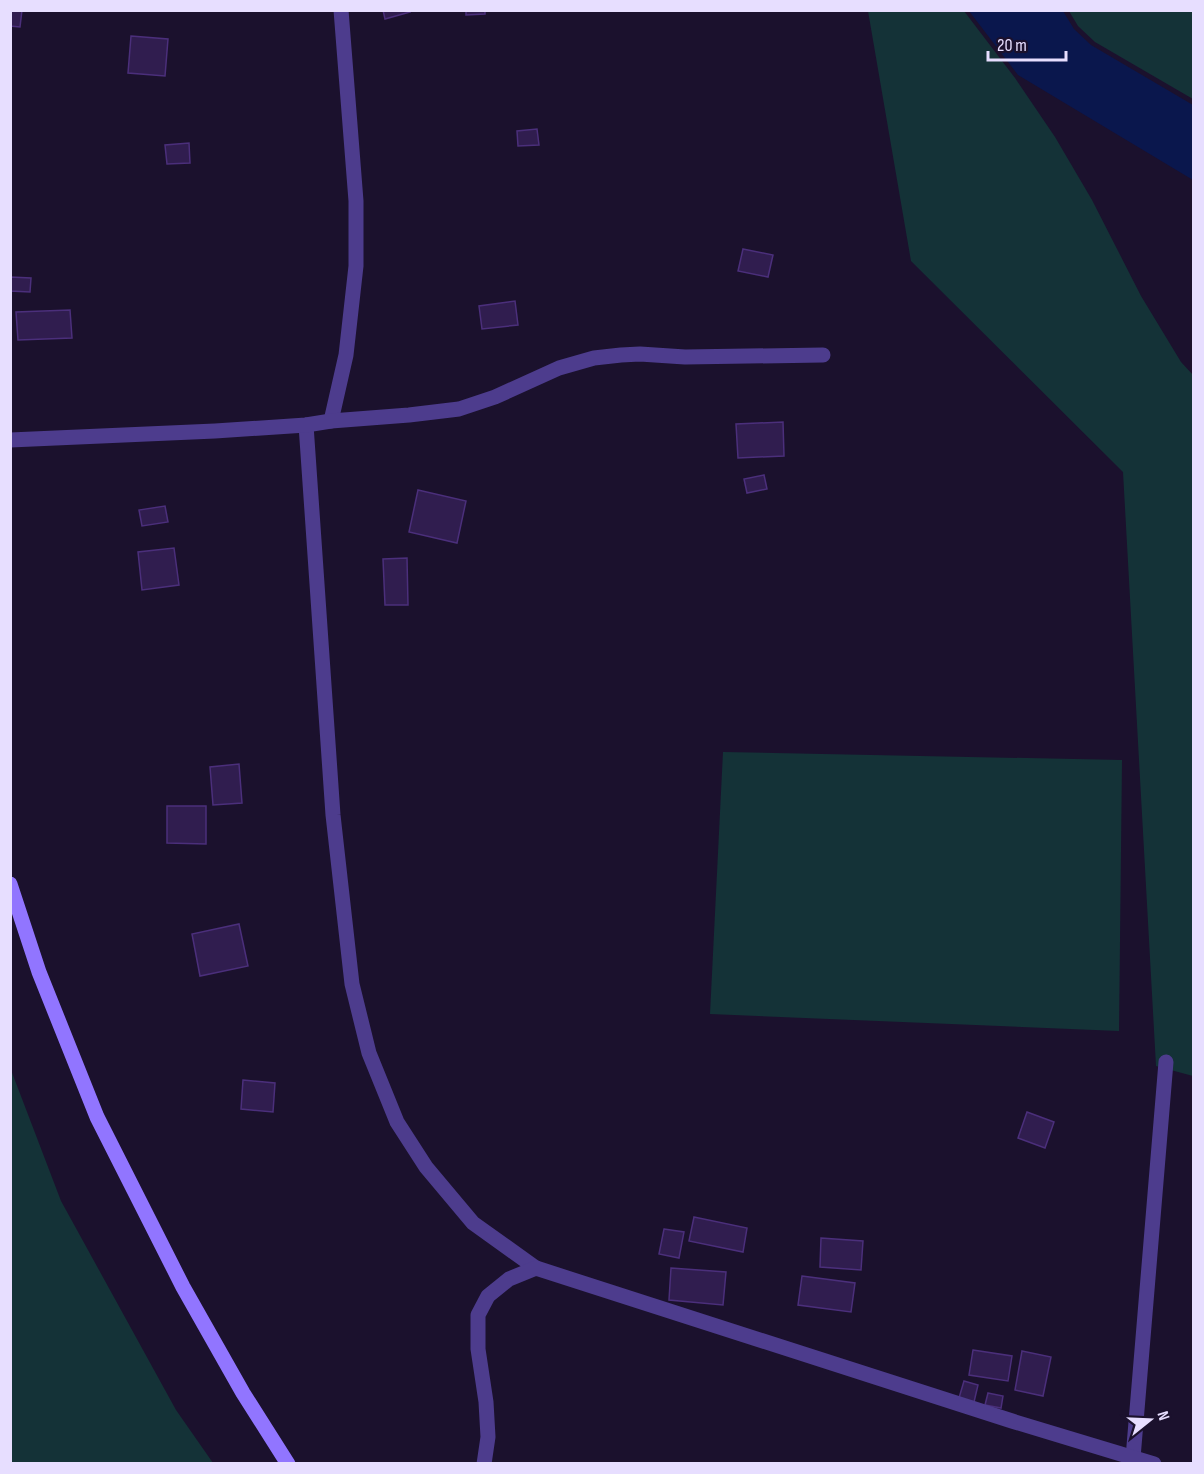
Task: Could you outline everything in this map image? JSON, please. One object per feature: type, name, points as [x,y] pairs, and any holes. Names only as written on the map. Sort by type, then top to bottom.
[{"type":"street","points":[[331,421],[346,355],[356,266],[356,201],[341,10]]},
{"type":"street","points":[[10,440],[306,425],[459,409],[495,397],[559,368],[594,358],[621,355],[696,357],[823,355]]},
{"type":"street","points":[[306,425],[333,815],[352,984],[369,1053],[397,1122],[426,1167],[472,1223],[536,1268],[989,1414],[1154,1464]]},
{"type":"street","points":[[10,884],[39,972],[98,1117],[183,1287],[243,1393],[288,1464]]},
{"type":"street","points":[[1133,1458],[1166,1062]]},
{"type":"street","points":[[484,1464],[488,1437],[486,1402],[478,1349],[478,1315],[488,1296],[508,1279],[536,1268]]},
{"type":"green space","points":[[868,11],[964,11],[1015,78],[1055,137],[1092,200],[1141,296],[1181,362],[1193,375],[1193,1076],[1156,1066],[1123,472],[911,261]]},
{"type":"green space","points":[[1069,11],[1193,11],[1193,99],[1095,42],[1078,26]]},
{"type":"green space","points":[[723,752],[1122,760],[1119,1031],[710,1014]]},
{"type":"green space","points":[[11,1070],[61,1201],[176,1410],[213,1463],[11,1463]]},
{"type":"shaded area","points":[[969,11],[1063,11],[1074,29],[1091,45],[1193,105],[1193,180],[1018,75]]},
{"type":"building","points":[[10,10],[22,10],[20,27],[10,26]]},
{"type":"building","points":[[383,10],[409,10],[410,12],[385,19]]},
{"type":"building","points":[[466,10],[485,10],[485,14],[466,15]]},
{"type":"building","points":[[131,36],[168,39],[165,76],[128,73]]},
{"type":"building","points":[[537,129],[539,145],[518,146],[517,131]]},
{"type":"building","points":[[189,143],[190,163],[167,164],[165,145]]},
{"type":"building","points":[[743,249],[773,255],[768,277],[738,271]]},
{"type":"building","points":[[10,277],[31,278],[30,292],[10,291]]},
{"type":"building","points":[[515,301],[518,325],[482,329],[479,306]]},
{"type":"building","points":[[70,310],[72,338],[18,340],[16,312]]},
{"type":"building","points":[[783,422],[784,456],[738,458],[736,424]]},
{"type":"building","points":[[764,475],[767,489],[747,493],[744,479]]},
{"type":"building","points":[[418,490],[466,501],[457,543],[409,532]]},
{"type":"building","points":[[165,506],[168,522],[142,526],[139,510]]},
{"type":"building","points":[[174,548],[179,585],[142,590],[138,552]]},
{"type":"building","points":[[407,558],[408,605],[385,605],[383,559]]},
{"type":"building","points":[[239,764],[242,803],[213,805],[210,767]]},
{"type":"building","points":[[167,806],[206,806],[206,844],[167,843]]},
{"type":"building","points":[[239,924],[248,966],[200,976],[192,934]]},
{"type":"building","points":[[243,1080],[275,1083],[273,1112],[241,1109]]},
{"type":"building","points":[[1027,1112],[1054,1122],[1045,1148],[1018,1138]]},
{"type":"building","points":[[694,1217],[747,1228],[743,1252],[689,1241]]},
{"type":"building","points":[[664,1229],[684,1232],[679,1258],[659,1254]]},
{"type":"building","points":[[821,1238],[863,1241],[861,1270],[820,1267]]},
{"type":"building","points":[[671,1268],[726,1272],[723,1305],[669,1300]]},
{"type":"building","points":[[802,1276],[855,1283],[851,1312],[798,1305]]},
{"type":"building","points":[[973,1350],[1012,1356],[1008,1381],[969,1375]]},
{"type":"building","points":[[1022,1351],[1051,1357],[1043,1396],[1015,1390]]},
{"type":"building","points":[[964,1381],[978,1385],[974,1402],[959,1398]]},
{"type":"building","points":[[988,1393],[1003,1396],[1001,1408],[985,1405]]}]
